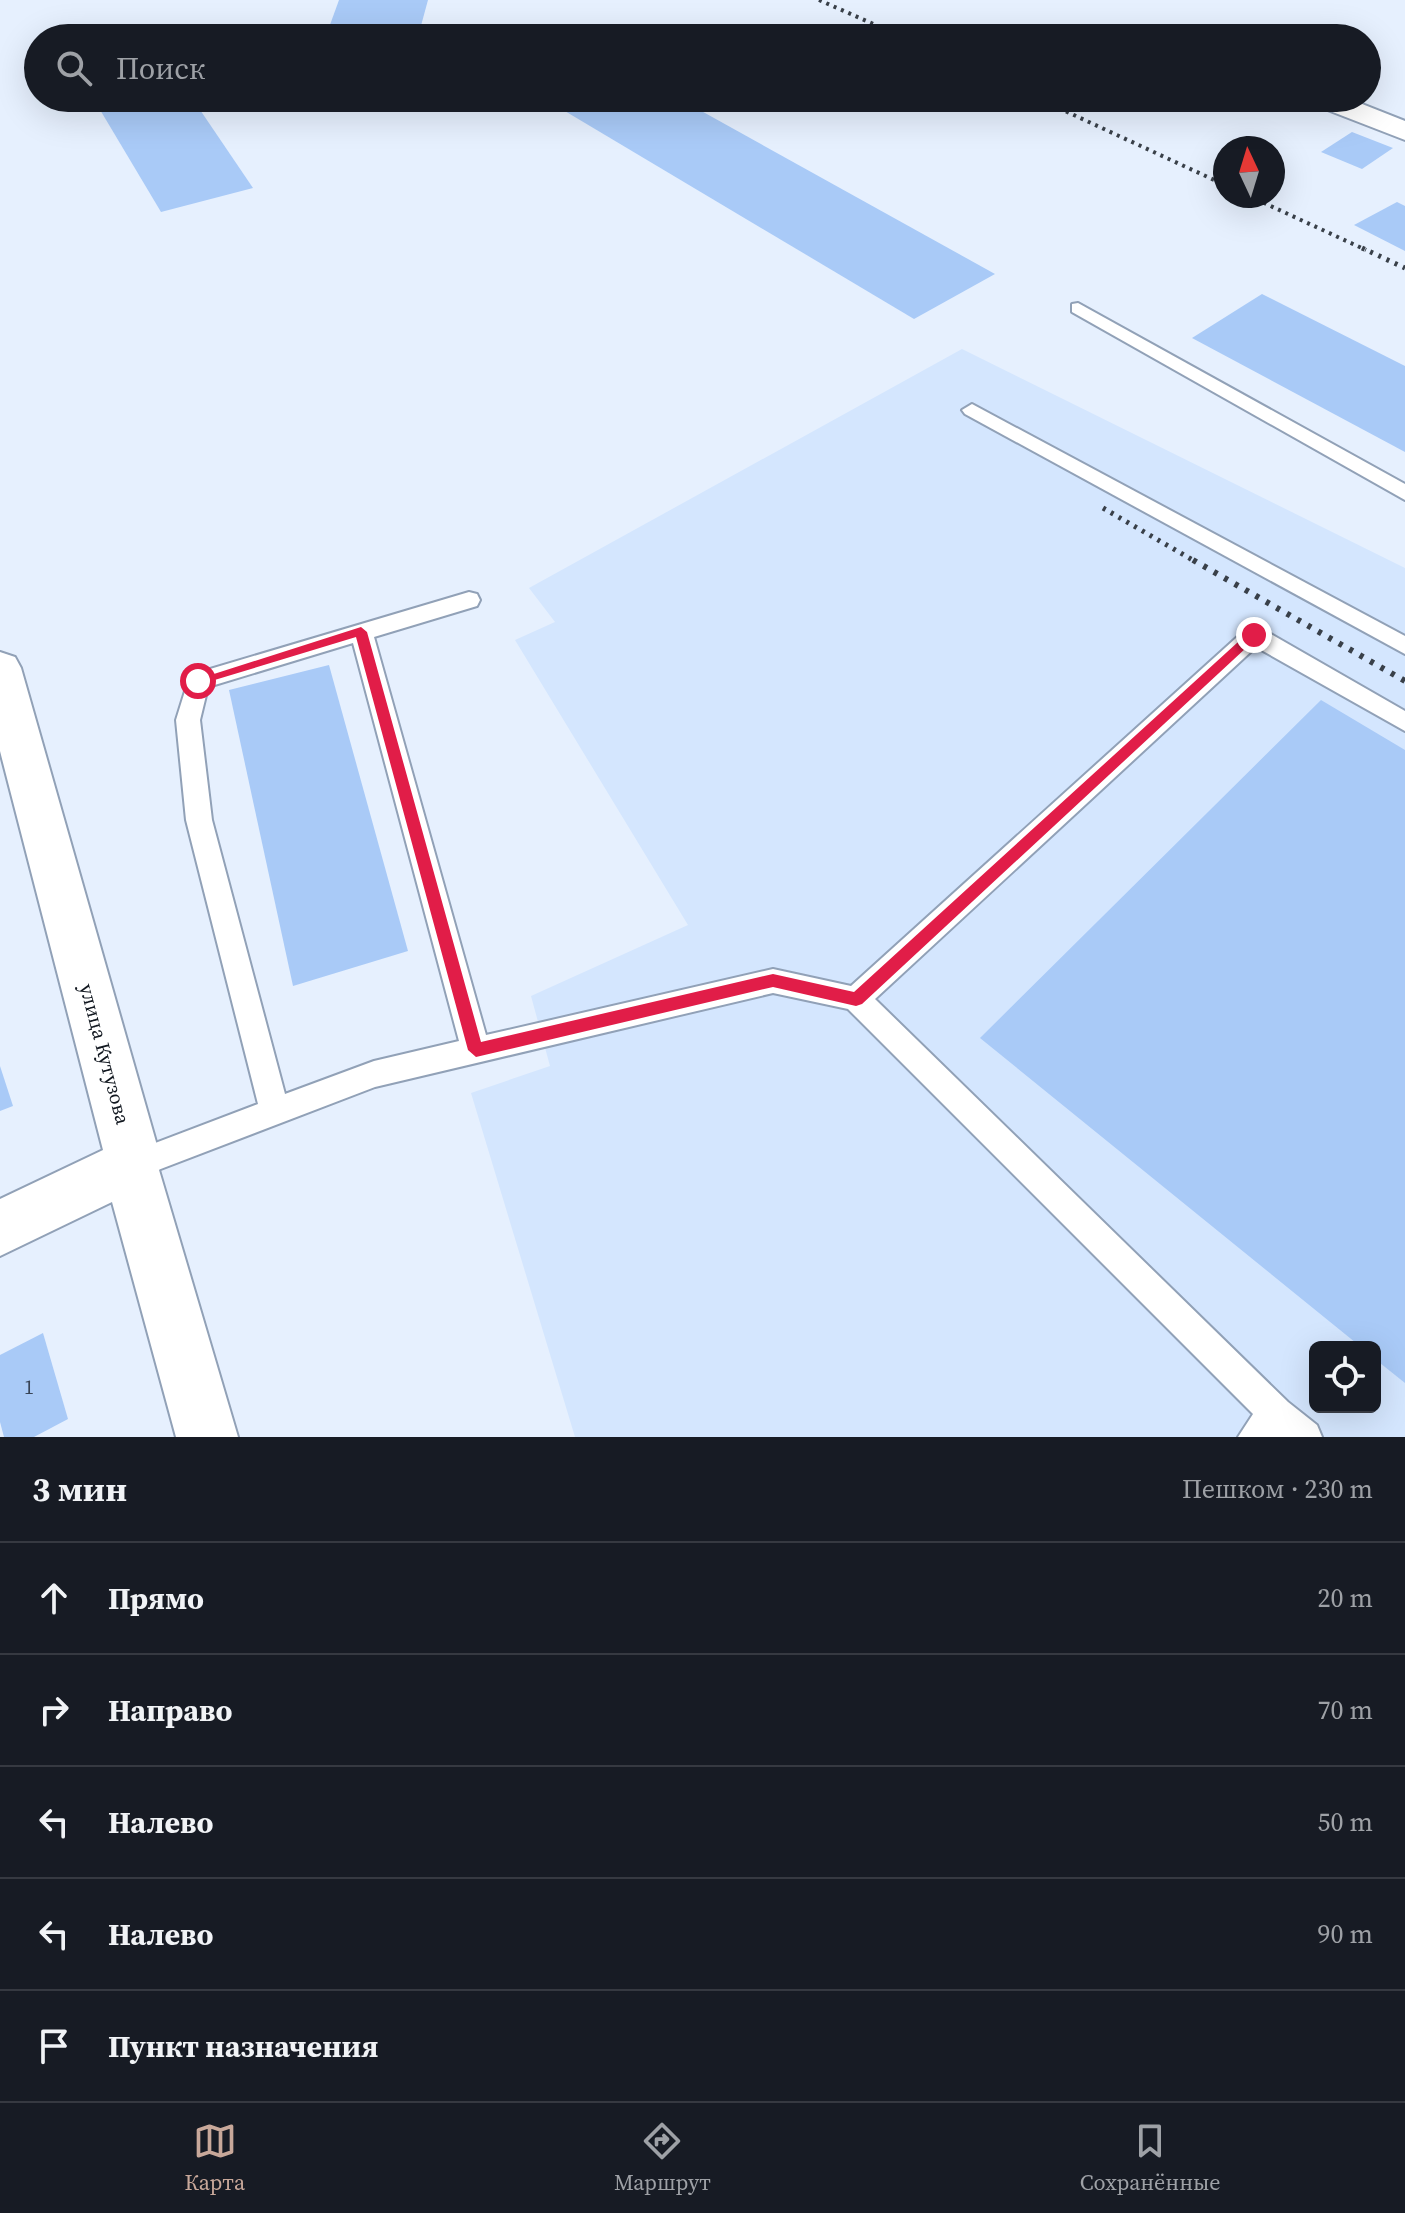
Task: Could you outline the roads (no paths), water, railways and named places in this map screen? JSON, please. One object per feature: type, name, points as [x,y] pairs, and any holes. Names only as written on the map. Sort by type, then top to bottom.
[{"type":"street","points":[[1357,112],[1405,131]]},
{"type":"street","name":"улица Кутузова","points":[[0,668],[207,1437]]},
{"type":"street","points":[[0,1228],[132,1165]]},
{"type":"lane","points":[[1078,308],[1405,493]]},
{"type":"lane","points":[[972,410],[1405,646]]},
{"type":"lane","points":[[275,1112],[199,820],[188,720],[198,681],[469,600]]},
{"type":"lane","points":[[361,632],[476,1050]]},
{"type":"lane","points":[[856,999],[1254,635],[1405,722]]},
{"type":"lane","points":[[132,1165],[374,1074],[773,981],[856,999],[1266,1426],[1305,1437]]},
{"type":"railway","points":[[819,0],[873,24]]},
{"type":"railway","points":[[1067,112],[1213,179]]},
{"type":"railway","points":[[1275,208],[1366,250]]},
{"type":"railway","points":[[1362,248],[1405,268]]},
{"type":"railway","points":[[1103,508],[1196,562]]},
{"type":"railway","points":[[1193,560],[1405,681]]}]
